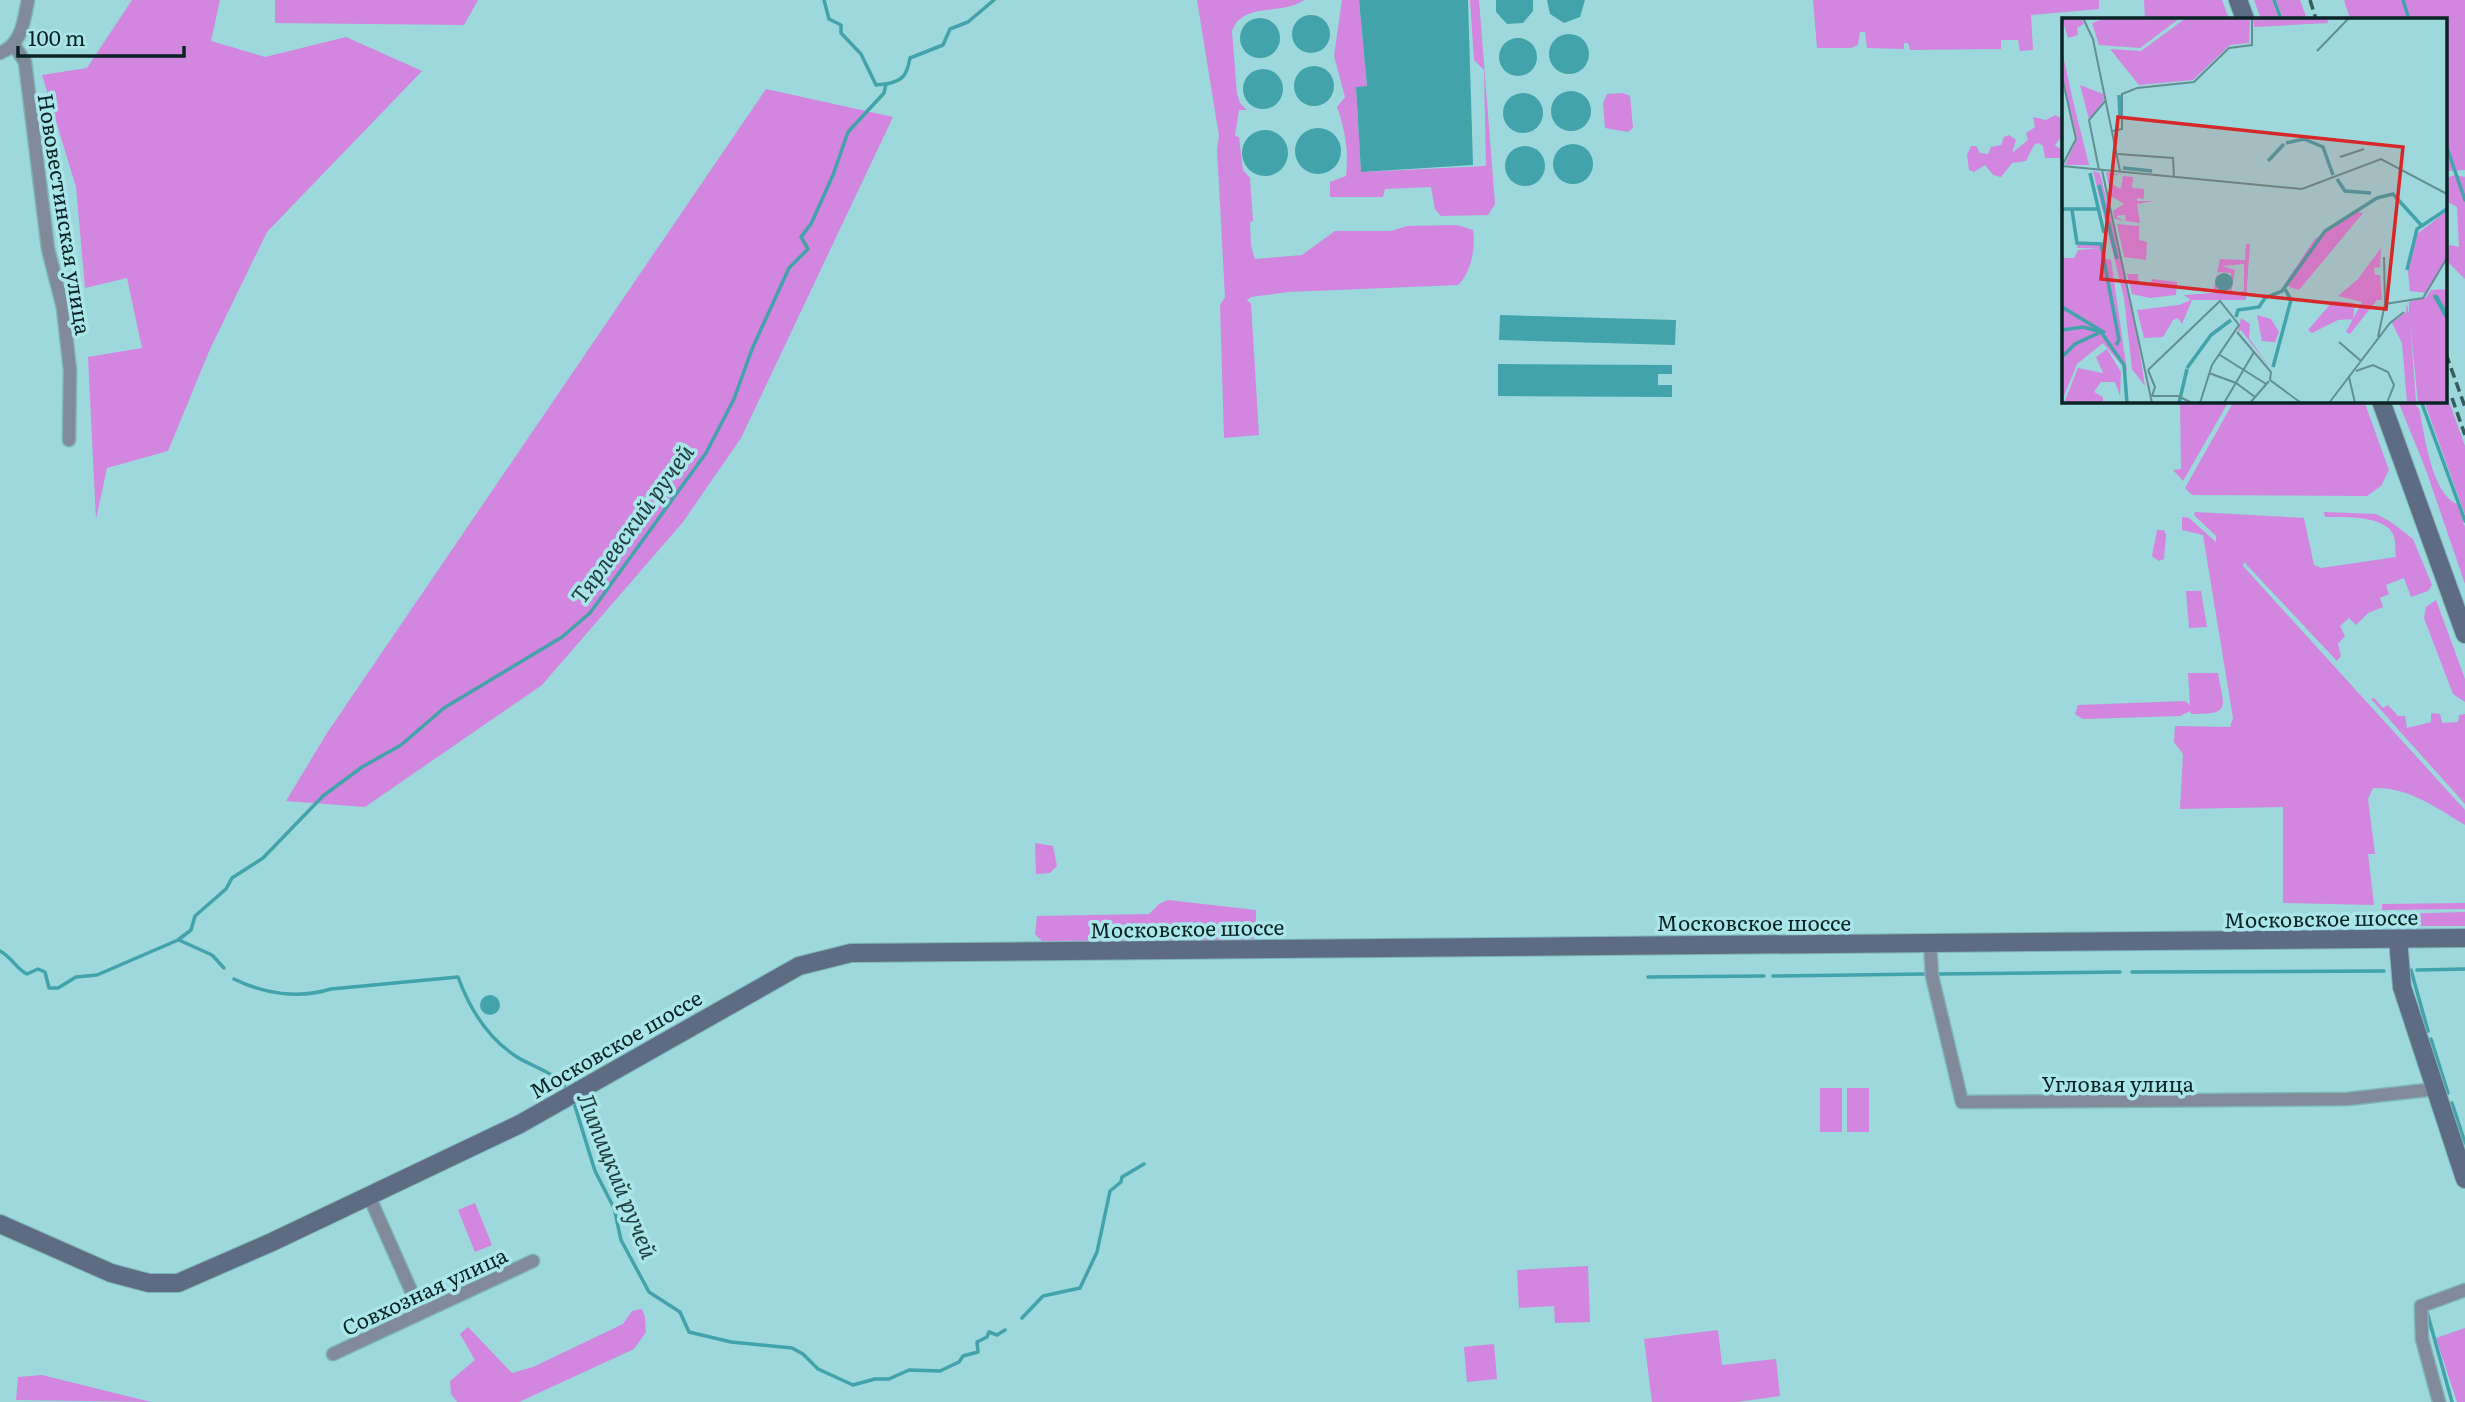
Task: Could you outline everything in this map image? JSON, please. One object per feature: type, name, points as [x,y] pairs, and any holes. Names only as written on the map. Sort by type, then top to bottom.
[{"type":"main road","points":[[2238,0],[2245,18]]},
{"type":"main road","points":[[2381,402],[2465,634]]},
{"type":"main road","name":"Московское шоссе","points":[[0,1224],[111,1273],[149,1283],[178,1283],[369,1196],[561,1101],[775,978],[805,963],[832,956],[864,953],[2465,938]]},
{"type":"main road","points":[[2398,939],[2402,986],[2465,1179]]},
{"type":"street","points":[[0,53],[14,45],[24,21],[28,0]]},
{"type":"street","name":"Нововестинская улица","points":[[14,45],[25,62],[48,249],[63,308],[70,370],[69,440]]},
{"type":"street","name":"Угловая улица","points":[[1930,942],[1932,976],[1962,1102],[2347,1099],[2436,1089]]},
{"type":"street","points":[[369,1196],[421,1313]]},
{"type":"street","name":"Совхозная улица","points":[[333,1354],[533,1261]]},
{"type":"street","points":[[2439,1402],[2422,1339],[2421,1306],[2465,1290]]},
{"type":"shaded area","points":[[132,0],[220,0],[211,41],[265,57],[346,37],[422,71],[267,232],[210,349],[168,451],[107,468],[96,519],[88,357],[142,348],[127,278],[85,288],[76,187],[42,75],[87,68]]},
{"type":"shaded area","points":[[275,0],[478,0],[464,25],[275,23]]},
{"type":"shaded area","points":[[1197,0],[1304,0],[1295,5],[1254,12],[1237,22],[1232,31],[1237,94],[1240,103],[1247,110],[1239,110],[1235,136],[1239,137],[1243,170],[1250,178],[1253,221],[1250,222],[1251,246],[1255,259],[1302,255],[1335,231],[1391,231],[1407,226],[1457,225],[1473,230],[1472,259],[1458,285],[1288,292],[1251,297],[1247,300],[1251,304],[1259,435],[1224,438],[1220,305],[1225,297],[1217,149],[1219,136]]},
{"type":"shaded area","points":[[1342,0],[1359,0],[1367,87],[1356,88],[1361,172],[1486,166],[1484,70],[1474,60],[1470,0],[1479,0],[1495,204],[1488,215],[1441,216],[1435,209],[1431,187],[1385,189],[1383,197],[1330,197],[1330,182],[1346,176],[1347,167],[1346,141],[1337,107],[1345,97],[1334,56]]},
{"type":"shaded area","points":[[1813,0],[2099,0],[2099,9],[2031,15],[2033,50],[2020,51],[2018,40],[2001,40],[2001,49],[1910,50],[1908,43],[1904,43],[1904,49],[1867,48],[1865,32],[1860,32],[1858,45],[1851,48],[1817,48]]},
{"type":"shaded area","points":[[2144,0],[2222,0],[2229,18],[2145,18]]},
{"type":"shaded area","points":[[2254,0],[2272,0],[2279,18],[2261,18]]},
{"type":"shaded area","points":[[2276,0],[2300,0],[2307,18],[2283,18]]},
{"type":"shaded area","points":[[2344,0],[2465,0],[2465,170],[2448,171],[2448,18],[2350,18]]},
{"type":"shaded area","points":[[766,89],[893,117],[741,438],[683,522],[542,685],[365,807],[286,801],[327,733]]},
{"type":"shaded area","points":[[1623,93],[1630,96],[1633,128],[1628,132],[1605,128],[1603,103],[1607,94]]},
{"type":"shaded area","points":[[2055,115],[2062,119],[2062,138],[2055,145],[2061,150],[2061,158],[2045,158],[2043,146],[2039,143],[2034,145],[2026,161],[2012,163],[2001,177],[1993,175],[1985,165],[1974,172],[1969,170],[1967,155],[1971,146],[1976,146],[1980,153],[1988,154],[1991,147],[2001,145],[2004,137],[2009,135],[2016,140],[2012,153],[2028,140],[2026,133],[2035,127],[2033,117],[2046,120]]},
{"type":"shaded area","points":[[2455,175],[2465,177],[2465,279],[2448,262],[2448,246],[2459,247],[2457,207],[2448,202],[2448,177]]},
{"type":"shaded area","points":[[2448,399],[2465,446],[2465,515],[2424,402],[2448,402]]},
{"type":"shaded area","points":[[2180,402],[2228,402],[2183,481],[2173,470],[2181,469]]},
{"type":"shaded area","points":[[2233,402],[2364,402],[2389,470],[2381,486],[2367,496],[2192,495],[2185,488]]},
{"type":"shaded area","points":[[2398,402],[2413,402],[2419,409],[2435,476],[2448,498],[2457,504],[2465,527],[2465,584],[2426,470]]},
{"type":"shaded area","points":[[2195,512],[2304,518],[2314,565],[2321,568],[2396,557],[2394,536],[2381,523],[2362,518],[2325,517],[2324,512],[2376,514],[2413,539],[2432,585],[2428,591],[2411,597],[2404,578],[2386,585],[2389,594],[2380,598],[2383,607],[2368,613],[2356,625],[2349,618],[2340,626],[2345,636],[2338,644],[2341,656],[2337,661],[2244,562],[2243,566],[2465,810],[2465,825],[2410,795],[2373,788],[2368,799],[2375,854],[2368,854],[2374,905],[2283,903],[2283,807],[2180,809],[2183,754],[2174,742],[2175,726],[2230,727],[2233,718],[2203,535],[2182,530],[2182,517],[2189,518],[2216,542],[2216,536],[2194,515]]},
{"type":"shaded area","points":[[2157,530],[2164,530],[2166,535],[2164,559],[2159,561],[2152,556]]},
{"type":"shaded area","points":[[2186,591],[2201,591],[2207,627],[2189,628]]},
{"type":"shaded area","points":[[2436,600],[2465,679],[2465,702],[2453,694],[2424,618],[2426,607]]},
{"type":"shaded area","points":[[2188,673],[2218,673],[2223,702],[2219,711],[2191,714],[2190,711],[2180,716],[2083,719],[2075,714],[2078,705],[2185,701],[2190,705]]},
{"type":"shaded area","points":[[2374,698],[2383,708],[2388,705],[2398,716],[2405,716],[2407,728],[2431,722],[2431,713],[2440,714],[2442,723],[2458,722],[2459,715],[2465,714],[2465,804],[2371,699]]},
{"type":"shaded area","points":[[1035,843],[1053,846],[1057,866],[1050,873],[1036,874]]},
{"type":"shaded area","points":[[1168,900],[1256,910],[1256,935],[1253,939],[1238,940],[1042,941],[1035,934],[1037,916],[1149,914],[1159,904]]},
{"type":"shaded area","points":[[2465,903],[2465,909],[2382,910],[2382,904]]},
{"type":"shaded area","points":[[2465,912],[2465,926],[2407,926],[2396,914]]},
{"type":"shaded area","points":[[1820,1088],[1842,1088],[1842,1132],[1820,1132]]},
{"type":"shaded area","points":[[1847,1088],[1869,1088],[1869,1132],[1847,1132]]},
{"type":"shaded area","points":[[475,1203],[492,1245],[475,1252],[458,1210]]},
{"type":"shaded area","points":[[1588,1266],[1590,1322],[1555,1323],[1554,1306],[1519,1308],[1517,1270]]},
{"type":"shaded area","points":[[642,1309],[646,1332],[634,1349],[519,1402],[457,1402],[451,1394],[450,1381],[475,1360],[460,1334],[468,1327],[512,1373],[533,1367],[623,1324],[632,1311]]},
{"type":"shaded area","points":[[2465,1328],[2465,1402],[2457,1402],[2436,1338]]},
{"type":"shaded area","points":[[1718,1330],[1722,1365],[1776,1359],[1780,1396],[1737,1402],[1652,1402],[1644,1339]]},
{"type":"shaded area","points":[[1494,1344],[1497,1379],[1467,1382],[1464,1347]]},
{"type":"shaded area","points":[[42,1375],[151,1402],[16,1400],[18,1377]]},
{"type":"water","points":[[1359,0],[1468,0],[1473,165],[1361,172],[1356,87],[1367,86]]},
{"type":"water","points":[[1496,0],[1533,0],[1533,11],[1523,23],[1507,24],[1496,12]]},
{"type":"water","points":[[1547,0],[1585,0],[1580,17],[1564,23],[1550,14]]},
{"type":"water","points":[[1311,15],[1324,21],[1330,34],[1324,47],[1311,53],[1298,47],[1292,34],[1298,21]]},
{"type":"water","points":[[1260,18],[1274,24],[1280,38],[1274,52],[1260,58],[1246,52],[1240,38],[1246,24]]},
{"type":"water","points":[[1569,34],[1583,40],[1589,54],[1583,68],[1569,74],[1555,68],[1549,54],[1555,40]]},
{"type":"water","points":[[1518,38],[1531,44],[1537,57],[1531,70],[1518,76],[1505,70],[1499,57],[1505,44]]},
{"type":"water","points":[[1314,66],[1328,72],[1334,86],[1328,100],[1314,106],[1300,100],[1294,86],[1300,72]]},
{"type":"water","points":[[1263,69],[1277,75],[1283,89],[1277,103],[1263,109],[1249,103],[1243,89],[1249,75]]},
{"type":"water","points":[[1571,91],[1585,97],[1591,111],[1585,125],[1571,131],[1557,125],[1551,111],[1557,97]]},
{"type":"water","points":[[1523,93],[1537,99],[1543,113],[1537,127],[1523,133],[1509,127],[1503,113],[1509,99]]},
{"type":"water","points":[[1318,128],[1334,135],[1341,151],[1334,167],[1318,174],[1302,167],[1295,151],[1302,135]]},
{"type":"water","points":[[1265,130],[1281,137],[1288,153],[1281,169],[1265,176],[1249,169],[1242,153],[1249,137]]},
{"type":"water","points":[[1573,144],[1587,150],[1593,164],[1587,178],[1573,184],[1559,178],[1553,164],[1559,150]]},
{"type":"water","points":[[1525,146],[1539,152],[1545,166],[1539,180],[1525,186],[1511,180],[1505,166],[1511,152]]},
{"type":"water","points":[[1500,315],[1676,320],[1675,345],[1499,340]]},
{"type":"water","points":[[1498,364],[1672,365],[1672,374],[1658,374],[1658,385],[1672,385],[1672,397],[1498,396]]},
{"type":"water","points":[[490,995],[497,998],[500,1005],[497,1012],[490,1015],[483,1012],[480,1005],[483,998]]},
{"type":"waterway","points":[[824,0],[829,19],[841,25],[841,33],[861,54],[876,85],[885,84]]},
{"type":"waterway","name":"Тярлевский ручей","points":[[0,951],[27,974],[38,969],[45,972],[49,988],[58,988],[76,977],[97,975],[178,940],[191,930],[195,916],[226,889],[232,878],[263,858],[323,796],[362,767],[401,745],[444,708],[562,637],[590,613],[706,453],[734,399],[752,349],[789,268],[808,249],[801,237],[811,224],[833,175],[848,132],[884,93],[886,84],[904,76],[910,58],[943,45],[950,29],[968,22],[994,0]]},
{"type":"waterway","points":[[2274,0],[2281,18]]},
{"type":"waterway","points":[[2403,0],[2409,18]]},
{"type":"waterway","points":[[2448,151],[2465,200]]},
{"type":"waterway","points":[[2421,402],[2465,521]]},
{"type":"waterway","name":"Липицкий ручей","points":[[179,940],[212,955],[224,968]]},
{"type":"waterway","points":[[2417,970],[2465,969]]},
{"type":"waterway","points":[[2411,970],[2428,1031]]},
{"type":"waterway","points":[[2132,972],[2384,971]]},
{"type":"waterway","points":[[1938,974],[2120,972]]},
{"type":"waterway","points":[[1773,976],[1925,974]]},
{"type":"waterway","points":[[1648,977],[1764,976]]},
{"type":"waterway","name":"Липицкий ручей","points":[[234,979],[269,991],[307,994],[331,989],[458,977],[473,1010],[495,1039],[514,1055],[556,1078],[567,1090]]},
{"type":"waterway","points":[[2431,1039],[2448,1093]]},
{"type":"waterway","name":"Липицкий ручей","points":[[573,1100],[595,1171],[614,1208],[621,1240],[649,1292],[680,1312],[689,1332],[731,1342],[792,1348],[803,1354],[818,1369],[853,1385],[875,1379],[889,1379],[909,1370],[940,1371],[959,1362],[963,1356],[978,1352],[977,1342],[987,1337],[989,1332],[997,1335],[1005,1330]]},
{"type":"waterway","points":[[2452,1103],[2465,1143]]},
{"type":"waterway","name":"Липицкий ручей","points":[[1022,1318],[1043,1296],[1080,1288],[1097,1252],[1110,1191],[1121,1182],[1122,1177],[1144,1164]]},
{"type":"waterway","points":[[2427,1312],[2452,1402]]},
{"type":"railway","points":[[2310,0],[2316,18]]},
{"type":"railway","points":[[2448,360],[2465,407]]},
{"type":"railway","points":[[2452,398],[2465,435]]}]
